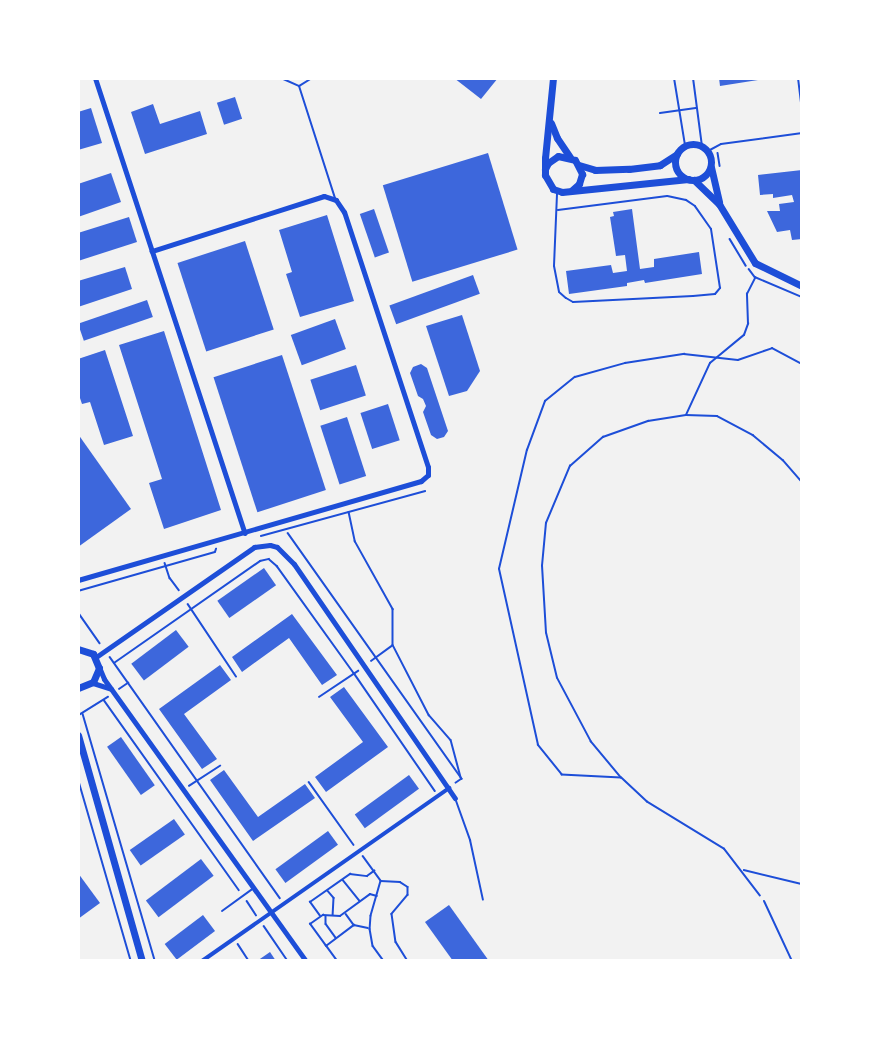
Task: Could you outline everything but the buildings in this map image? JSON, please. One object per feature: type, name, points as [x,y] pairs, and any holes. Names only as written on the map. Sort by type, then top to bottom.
[{"type":"street","points":[[95,78],[245,533]]},
{"type":"street","points":[[553,78],[545,169],[547,182],[557,191],[691,179],[705,175],[711,166]]},
{"type":"street","points":[[550,120],[557,138],[570,157],[579,165],[595,170],[660,165],[686,146],[702,146],[708,151],[719,204]]},
{"type":"street","points":[[677,154],[677,169],[719,204],[755,263],[802,286]]},
{"type":"street","points":[[545,169],[548,163],[558,156],[570,157]]},
{"type":"street","points":[[568,191],[580,181],[579,165]]},
{"type":"street","points":[[78,580],[422,481],[428,475],[428,467],[345,213],[336,200],[324,196],[152,251]]},
{"type":"street","points":[[96,657],[254,548],[270,545],[277,547],[294,564],[455,798]]},
{"type":"street","points":[[79,648],[96,657],[99,667],[114,692],[306,961]]},
{"type":"street","points":[[78,697],[91,684],[99,667]]},
{"type":"street","points":[[78,688],[91,684],[114,692]]},
{"type":"street","points":[[78,735],[142,961]]},
{"type":"street","points":[[202,961],[449,788]]},
{"type":"lane","points":[[281,78],[299,86],[336,200]]},
{"type":"lane","points":[[299,86],[312,78]]},
{"type":"lane","points":[[674,78],[686,146]]},
{"type":"lane","points":[[693,78],[702,146]]},
{"type":"lane","points":[[798,78],[802,111]]},
{"type":"lane","points":[[660,113],[697,108]]},
{"type":"lane","points":[[708,151],[721,144],[802,133]]},
{"type":"lane","points":[[557,191],[558,210],[555,232],[557,283],[559,292],[573,302],[715,294],[720,288],[711,229],[695,206],[686,200],[667,196],[558,210]]},
{"type":"lane","points":[[455,798],[470,840],[483,900]]},
{"type":"lane","points":[[222,911],[254,888]]},
{"type":"lane","points":[[764,901],[792,961]]},
{"type":"path","points":[[686,415],[710,363],[744,335],[748,317],[747,294],[755,277],[802,297]]},
{"type":"path","points":[[621,778],[562,775],[538,745],[499,569],[527,450],[545,401],[575,377],[625,363],[684,354],[738,360],[772,348],[802,364]]},
{"type":"path","points":[[764,901],[743,870],[724,849],[647,802],[621,778],[591,742],[557,678],[546,633],[542,566],[546,523],[570,466],[603,437],[648,421],[686,415],[717,416],[736,425],[783,460],[802,482]]},
{"type":"path","points":[[349,512],[355,541],[393,609],[393,645],[429,715],[451,740],[462,779]]},
{"type":"path","points":[[288,533],[462,779]]},
{"type":"path","points":[[164,555],[170,578],[236,676]]},
{"type":"path","points":[[114,663],[260,561],[268,559],[277,566],[438,795]]},
{"type":"path","points":[[78,612],[284,904]]},
{"type":"path","points":[[319,697],[393,645]]},
{"type":"path","points":[[79,715],[129,682]]},
{"type":"path","points":[[104,700],[288,961]]},
{"type":"path","points":[[83,714],[155,961]]},
{"type":"path","points":[[173,796],[184,788],[199,782],[220,766]]},
{"type":"path","points":[[78,778],[131,961]]},
{"type":"path","points":[[449,788],[462,779]]},
{"type":"path","points":[[309,782],[381,880],[400,882],[408,887],[408,895],[392,914],[396,942],[408,961]]},
{"type":"path","points":[[743,870],[802,884]]},
{"type":"path","points":[[321,917],[310,902],[350,874],[367,876],[374,871]]},
{"type":"path","points":[[342,879],[360,901]]},
{"type":"path","points":[[381,880],[370,929],[373,946],[384,961]]},
{"type":"path","points":[[327,890],[334,898],[333,916]]},
{"type":"path","points":[[337,961],[310,924],[326,915],[340,916],[370,894],[377,896]]},
{"type":"path","points":[[345,913],[354,925],[370,929]]},
{"type":"path","points":[[326,915],[326,924],[336,938]]},
{"type":"path","points":[[326,946],[354,925]]},
{"type":"path","points":[[234,939],[249,961]]}]
